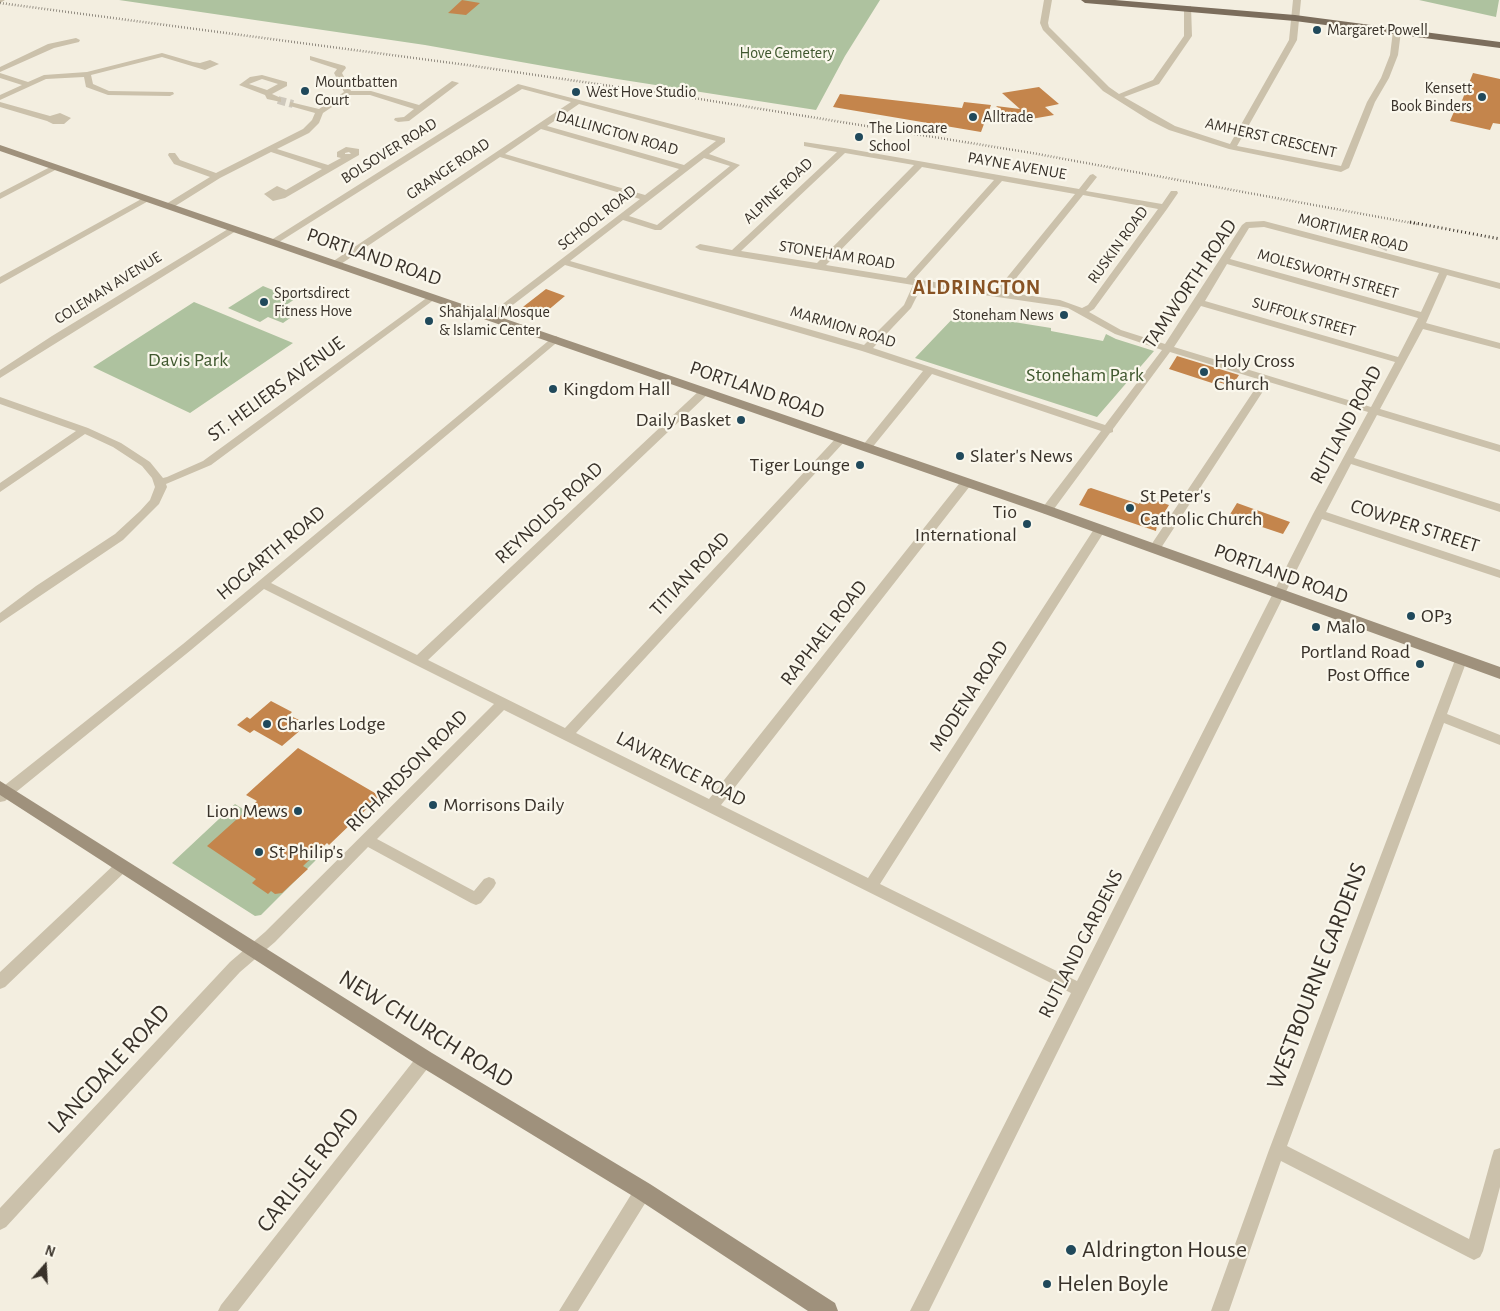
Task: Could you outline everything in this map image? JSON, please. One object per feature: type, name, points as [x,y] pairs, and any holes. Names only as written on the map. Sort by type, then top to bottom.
[{"type":"main road","points":[[1085,0],[1295,18],[1500,45]]},
{"type":"street","name":"AMHERST CRESCENT","points":[[1048,0],[1044,23],[1046,28],[1106,89],[1152,118],[1172,128],[1232,148],[1341,169],[1345,168],[1371,102],[1385,78],[1394,54],[1397,31]]},
{"type":"street","points":[[1232,148],[1293,40],[1297,0]]},
{"type":"street","points":[[1118,97],[1156,82],[1188,36],[1188,8]]},
{"type":"street","points":[[0,70],[51,46],[76,40]]},
{"type":"street","points":[[0,98],[44,77],[87,74],[162,55],[201,65]]},
{"type":"street","points":[[313,58],[342,68],[338,72],[348,94]]},
{"type":"street","points":[[87,74],[88,85],[108,93],[170,94]]},
{"type":"street","points":[[0,75],[27,84]]},
{"type":"street","points":[[398,120],[406,119],[455,83]]},
{"type":"street","name":"BOLSOVER ROAD","points":[[273,242],[521,86],[578,101]]},
{"type":"street","points":[[268,94],[270,97],[278,100]]},
{"type":"street","points":[[169,206],[218,176],[273,150],[312,126],[320,112],[348,94],[371,94],[420,108]]},
{"type":"street","name":"GRANGE ROAD","points":[[335,264],[578,101]]},
{"type":"street","name":"SCHOOL ROAD","points":[[490,318],[722,140],[578,101]]},
{"type":"street","points":[[0,104],[50,119]]},
{"type":"street","points":[[293,104],[320,112]]},
{"type":"street","name":"DALLINGTON ROAD","points":[[539,126],[686,168]]},
{"type":"street","name":"PAYNE AVENUE","points":[[807,144],[1164,207]]},
{"type":"street","name":"PORTLAND ROAD","points":[[0,148],[867,447],[1155,548],[1500,673]]},
{"type":"street","points":[[273,150],[329,168]]},
{"type":"street","name":"ALPINE ROAD","points":[[734,253],[844,150]]},
{"type":"street","points":[[497,154],[647,198]]},
{"type":"street","points":[[623,217],[658,228],[736,165],[702,155]]},
{"type":"street","points":[[172,156],[177,162],[218,176]]},
{"type":"street","points":[[285,193],[349,156]]},
{"type":"street","points":[[819,267],[920,164]]},
{"type":"street","points":[[0,196],[57,167]]},
{"type":"street","points":[[998,295],[1093,177]]},
{"type":"street","points":[[908,281],[1000,178]]},
{"type":"street","name":"RUSKIN ROAD","points":[[1083,312],[1091,307],[1174,193]]},
{"type":"street","points":[[0,281],[148,199]]},
{"type":"street","name":"MORTIMER ROAD","points":[[1254,223],[1382,249],[1444,272],[1500,286]]},
{"type":"street","name":"TAMWORTH ROAD","points":[[1047,510],[1109,430],[1168,348],[1200,302],[1246,225],[1254,223]]},
{"type":"street","name":"COLEMAN AVENUE","points":[[0,376],[55,338],[233,229]]},
{"type":"street","points":[[1382,249],[1384,232]]},
{"type":"street","name":"STONEHAM ROAD","points":[[700,247],[919,283],[1060,303],[1083,312],[1118,332],[1500,448]]},
{"type":"street","name":"MOLESWORTH STREET","points":[[1225,261],[1421,320],[1500,346]]},
{"type":"street","name":"MARMION ROAD","points":[[565,262],[866,349],[1109,430]]},
{"type":"street","name":"RUTLAND ROAD","points":[[1279,594],[1319,514],[1375,410],[1444,272]]},
{"type":"street","points":[[866,349],[908,306],[919,283]]},
{"type":"street","name":"ST. HELIERS AVENUE","points":[[160,482],[170,480],[207,463],[432,297]]},
{"type":"street","name":"SUFFOLK STREET","points":[[1200,302],[1400,361]]},
{"type":"street","name":"HOGARTH ROAD","points":[[2,792],[263,584],[556,339]]},
{"type":"street","points":[[867,447],[930,370]]},
{"type":"street","points":[[1155,548],[1267,378]]},
{"type":"street","name":"REYNOLDS ROAD","points":[[418,661],[705,391]]},
{"type":"street","points":[[0,400],[84,430],[134,455],[153,472],[161,487],[154,501],[133,525],[0,619]]},
{"type":"street","points":[[0,488],[84,430]]},
{"type":"street","name":"TITIAN ROAD","points":[[567,734],[841,439]]},
{"type":"street","points":[[1349,460],[1500,508]]},
{"type":"street","name":"RAPHAEL ROAD","points":[[711,807],[966,483]]},
{"type":"street","name":"COWPER STREET","points":[[1319,514],[1500,574]]},
{"type":"street","name":"MODENA ROAD","points":[[871,886],[1100,529]]},
{"type":"street","name":"LAWRENCE ROAD","points":[[263,584],[1080,990]]},
{"type":"street","name":"RUTLAND GARDENS","points":[[919,1311],[1279,594]]},
{"type":"street","name":"WESTBOURNE GARDENS","points":[[1220,1311],[1277,1150],[1462,660]]},
{"type":"street","name":"RICHARDSON ROAD","points":[[254,950],[502,704]]},
{"type":"street","points":[[1440,716],[1500,740]]},
{"type":"street","name":"NEW CHURCH ROAD","points":[[2,792],[425,1059],[644,1191],[827,1311]]},
{"type":"street","points":[[367,840],[476,899],[490,884]]},
{"type":"street","points":[[0,982],[122,866]]},
{"type":"street","name":"LANGDALE ROAD","points":[[0,1221],[235,967],[254,950]]},
{"type":"street","name":"CARLISLE ROAD","points":[[227,1311],[425,1059]]},
{"type":"street","points":[[1277,1150],[1474,1251],[1500,1156]]},
{"type":"street","points":[[568,1311],[644,1191]]},
{"type":"green space","name":"Hove Cemetery","points":[[119,0],[880,0],[845,56],[816,110],[617,79],[425,45]]},
{"type":"green space","points":[[1419,0],[1499,0],[1496,17]]},
{"type":"green space","name":"Sportsdirect Fitness Hove","points":[[263,286],[295,299],[286,305],[300,311],[283,323],[268,317],[260,322],[228,308]]},
{"type":"green space","name":"Davis Park","points":[[194,302],[293,343],[190,413],[93,367]]},
{"type":"green space","name":"Stoneham Park","points":[[958,313],[1051,328],[1051,331],[1103,341],[1106,334],[1154,351],[1097,417],[915,358]]},
{"type":"green space","points":[[235,804],[319,857],[261,915],[255,916],[172,863]]},
{"type":"building","points":[[462,0],[480,3],[466,15],[448,13]]},
{"type":"building","name":"Kensett Book Binders","points":[[1473,73],[1500,79],[1500,124],[1493,123],[1490,130],[1450,121],[1456,107],[1459,108]]},
{"type":"building","points":[[1039,87],[1059,104],[1045,107],[1054,115],[1014,122],[996,106],[1020,109],[1002,93]]},
{"type":"building","points":[[840,94],[962,108],[964,102],[991,105],[981,132],[833,107]]},
{"type":"building","points":[[546,289],[565,296],[540,317],[519,310]]},
{"type":"building","name":"Holy Cross Church","points":[[1177,356],[1239,375],[1232,386],[1214,381],[1212,383],[1169,369]]},
{"type":"building","name":"St Peter's Catholic Church","points":[[1091,488],[1139,504],[1143,496],[1169,505],[1157,525],[1156,531],[1079,505],[1088,489]]},
{"type":"building","points":[[1237,503],[1290,522],[1283,534],[1229,516]]},
{"type":"building","name":"Charles Lodge","points":[[271,701],[292,712],[289,715],[299,720],[295,723],[303,728],[282,746],[254,730],[250,733],[237,725],[247,717],[250,719]]},
{"type":"building","points":[[298,748],[380,796],[329,845],[327,843],[303,866],[308,869],[282,893],[275,894],[271,891],[268,894],[252,883],[256,879],[207,846],[257,801],[246,795]]},
{"type":"tunnel","points":[[278,100],[293,104]]},
{"type":"tunnel","points":[[1382,249],[1385,243]]},
{"type":"railway","points":[[0,3],[467,65],[700,99],[1032,153],[1417,224]]},
{"type":"railway","points":[[1410,222],[1500,239]]},
{"type":"place","name":"Margaret Powell","points":[[1317,30]]},
{"type":"place","name":"Mountbatten Court","points":[[305,91]]},
{"type":"place","name":"West Hove Studio","points":[[576,92]]},
{"type":"place","name":"Kensett Book Binders","points":[[1482,97]]},
{"type":"place","name":"Alltrade","points":[[973,117]]},
{"type":"place","name":"The Lioncare School","points":[[859,137]]},
{"type":"place","name":"Sportsdirect Fitness Hove","points":[[264,302]]},
{"type":"place","name":"Stoneham News","points":[[1064,315]]},
{"type":"place","name":"Shahjalal Mosque & Islamic Center","points":[[429,321]]},
{"type":"place","name":"Holy Cross Church","points":[[1204,372]]},
{"type":"place","name":"Kingdom Hall","points":[[553,389]]},
{"type":"place","name":"Daily Basket","points":[[741,420]]},
{"type":"place","name":"Slater's News","points":[[960,456]]},
{"type":"place","name":"Tiger Lounge","points":[[860,465]]},
{"type":"place","name":"St Peter's Catholic Church","points":[[1130,508]]},
{"type":"place","name":"Tio International","points":[[1027,524]]},
{"type":"place","name":"OP3","points":[[1411,616]]},
{"type":"place","name":"Malo","points":[[1316,627]]},
{"type":"place","name":"Portland Road Post Office","points":[[1420,664]]},
{"type":"place","name":"Charles Lodge","points":[[267,724]]},
{"type":"place","name":"Morrisons Daily","points":[[433,805]]},
{"type":"place","name":"Lion Mews","points":[[298,811]]},
{"type":"place","name":"St Philip's","points":[[259,852]]},
{"type":"place","name":"Aldrington House","points":[[1071,1250]]},
{"type":"place","name":"Helen Boyle","points":[[1047,1284]]},
{"type":"district","name":"ALDRINGTON","points":[[977,288]]}]
